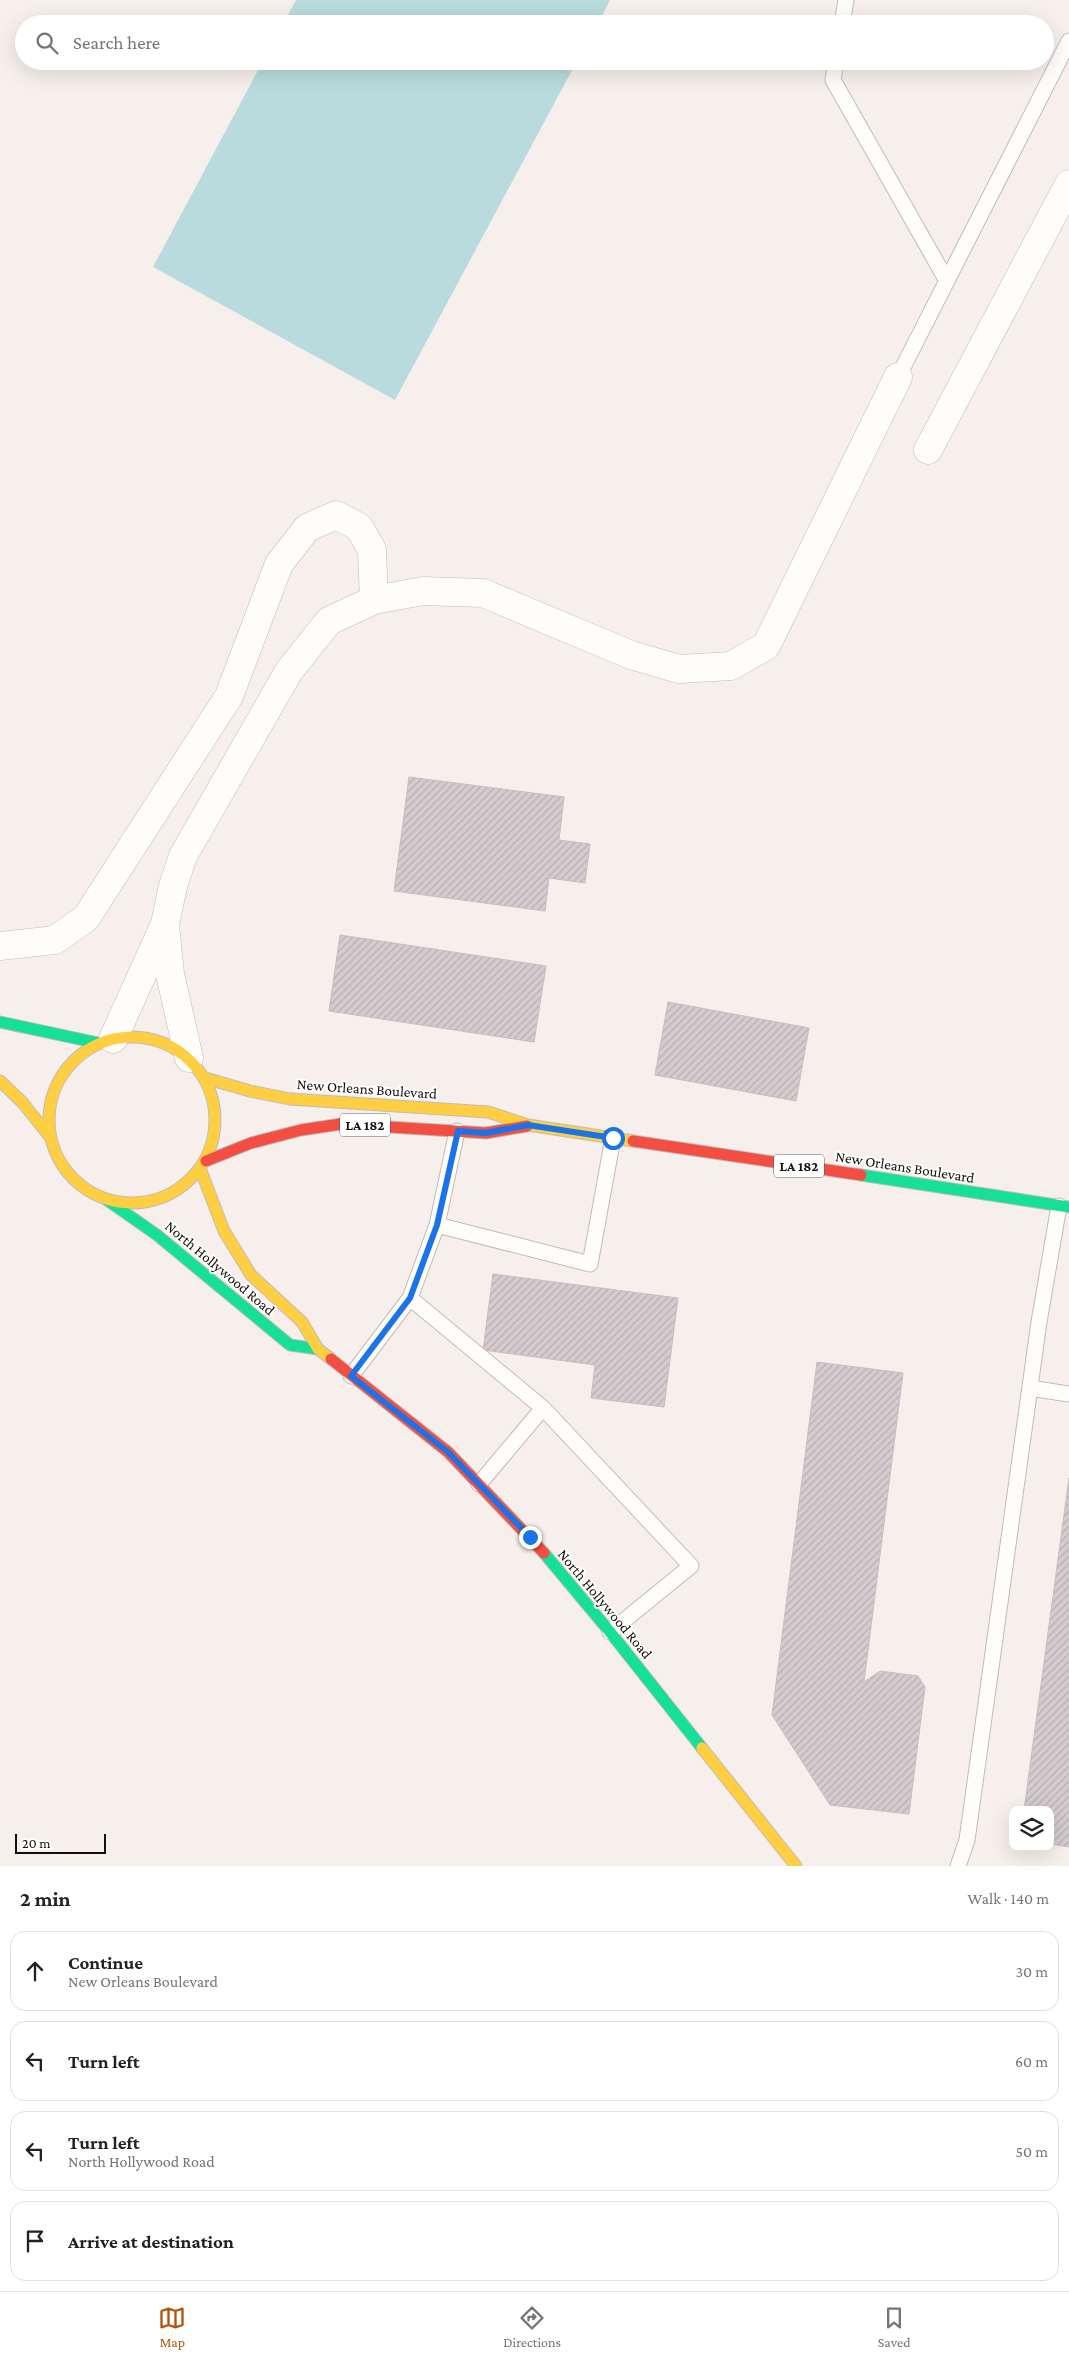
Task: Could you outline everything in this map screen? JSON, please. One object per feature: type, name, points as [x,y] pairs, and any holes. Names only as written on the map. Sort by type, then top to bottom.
[{"type":"main road","points":[[0,1022],[105,1041]]},
{"type":"main road","points":[[0,1081],[22,1102],[51,1138],[62,1165],[82,1186],[107,1200],[135,1204],[164,1198],[188,1183],[203,1164],[215,1133],[215,1105],[197,1068],[169,1044],[146,1037],[122,1036],[105,1041],[74,1059],[57,1082],[49,1110],[51,1138]]},
{"type":"main road","name":"New Orleans Boulevard","points":[[197,1068],[250,1091],[290,1098],[488,1112],[528,1125],[1064,1206]]},
{"type":"main road","name":"New Orleans Boulevard","points":[[203,1164],[268,1139],[301,1130],[341,1124],[486,1133],[528,1125]]},
{"type":"main road","name":"North Hollywood Road","points":[[203,1164],[224,1231],[251,1275],[302,1322],[318,1349],[448,1452],[530,1537],[610,1632],[796,1866]]},
{"type":"main road","name":"North Hollywood Road","points":[[107,1200],[157,1234],[290,1345],[318,1349]]},
{"type":"street","points":[[928,450],[1069,184]]},
{"type":"street","points":[[105,1041],[165,924],[173,886],[183,856],[290,671],[329,621],[374,600],[423,591],[483,593],[631,655],[679,669],[731,666],[766,646],[898,377]]},
{"type":"street","points":[[0,946],[55,940],[86,918],[229,696],[279,564],[307,528],[336,515],[359,527],[372,550],[374,600]]},
{"type":"street","points":[[165,924],[170,974],[197,1068]]},
{"type":"lane","points":[[844,15],[846,0]]},
{"type":"lane","points":[[898,377],[1069,41]]},
{"type":"lane","points":[[835,70],[833,80],[947,282]]},
{"type":"lane","points":[[351,1376],[410,1298],[437,1225],[458,1131]]},
{"type":"lane","points":[[437,1225],[590,1264],[613,1138]]},
{"type":"lane","points":[[958,1866],[967,1840],[1030,1388],[1064,1206]]},
{"type":"lane","points":[[410,1298],[543,1408],[691,1566],[610,1632]]},
{"type":"lane","points":[[1030,1388],[1069,1394]]},
{"type":"lane","points":[[479,1484],[543,1408]]},
{"type":"water","points":[[296,0],[610,0],[602,15],[288,15]]},
{"type":"water","points":[[258,70],[572,70],[395,400],[153,267]]},
{"type":"building","points":[[409,777],[564,797],[559,840],[590,844],[585,883],[549,878],[545,911],[394,891]]},
{"type":"building","points":[[340,935],[546,966],[534,1042],[329,1011]]},
{"type":"building","points":[[668,1002],[809,1028],[796,1101],[655,1075]]},
{"type":"building","points":[[493,1274],[678,1298],[664,1407],[591,1398],[595,1365],[483,1350]]},
{"type":"building","points":[[817,1362],[903,1373],[864,1682],[880,1671],[918,1676],[925,1687],[909,1814],[830,1805],[772,1715]]},
{"type":"building","points":[[1069,1478],[1069,1847],[1054,1845],[1054,1806],[1025,1806]]},
{"type":"traffic: fast","points":[[0,1022],[98,1043]]},
{"type":"traffic: fast","points":[[861,1175],[1069,1207]]},
{"type":"traffic: fast","points":[[107,1200],[157,1235],[290,1345],[318,1349]]},
{"type":"traffic: fast","points":[[544,1553],[610,1632],[702,1748]]},
{"type":"traffic: slow","points":[[140,1037],[164,1043],[191,1061],[209,1088],[215,1120],[209,1152],[191,1179],[178,1189],[156,1200],[124,1203],[100,1197],[79,1184],[68,1173],[52,1144],[49,1112],[55,1088],[68,1067],[79,1056],[108,1040],[140,1037]]},
{"type":"traffic: slow","points":[[205,1078],[250,1091],[290,1099],[488,1112],[528,1125],[633,1141]]},
{"type":"traffic: slow","points":[[0,1081],[22,1102],[51,1138]]},
{"type":"traffic: slow","points":[[200,1168],[224,1231],[251,1275],[302,1322],[318,1349],[331,1359]]},
{"type":"traffic: slow","points":[[702,1748],[796,1866]]},
{"type":"traffic: jam","points":[[206,1161],[251,1143],[301,1130],[341,1124],[486,1133],[527,1126]]},
{"type":"traffic: jam","points":[[633,1141],[861,1175]]},
{"type":"traffic: jam","points":[[331,1359],[448,1452],[544,1553]]},
{"type":"route","points":[[530,1537],[448,1452],[351,1376],[410,1298],[437,1225],[458,1131],[486,1133],[528,1125],[613,1138]]}]
